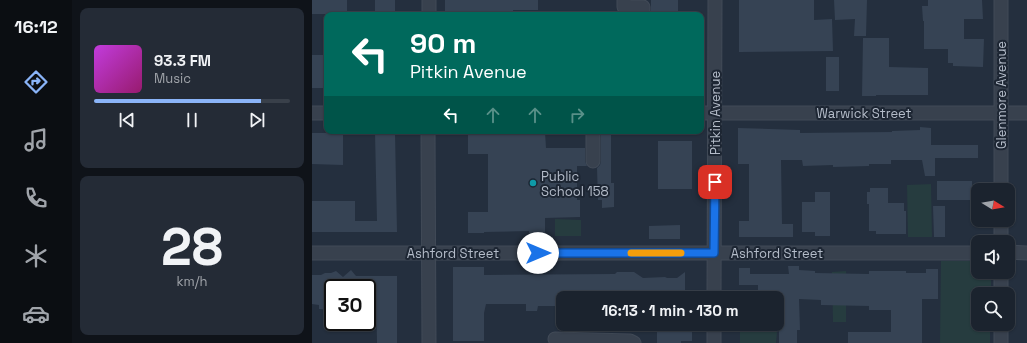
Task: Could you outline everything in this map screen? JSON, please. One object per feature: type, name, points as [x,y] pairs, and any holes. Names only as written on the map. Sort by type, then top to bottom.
[{"type":"street","points":[[429,0],[429,12]]},
{"type":"street","points":[[624,0],[624,7],[643,7],[643,12]]},
{"type":"street","name":"Pitkin Avenue","points":[[714,291],[715,0]]},
{"type":"street","name":"Glenmore Avenue","points":[[1001,0],[1001,183]]},
{"type":"street","points":[[312,113],[324,113]]},
{"type":"street","name":"Warwick Street","points":[[704,113],[1027,113]]},
{"type":"street","points":[[428,134],[428,343]]},
{"type":"street","points":[[593,134],[593,161]]},
{"type":"street","name":"Ashford Street","points":[[312,253],[971,252]]},
{"type":"street","points":[[1015,252],[1027,252]]},
{"type":"street","points":[[714,331],[714,343]]},
{"type":"street","points":[[1001,331],[1001,343]]},
{"type":"street","points":[[555,339],[630,341],[634,343]]},
{"type":"green space","points":[[931,184],[932,237],[908,237],[907,185]]},
{"type":"green space","points":[[555,219],[581,220],[581,236],[555,236]]},
{"type":"green space","points":[[941,261],[971,261],[971,279],[991,279],[991,287],[971,287],[971,331],[990,331],[990,343],[940,343]]},
{"type":"green space","points":[[846,271],[846,322],[833,322],[832,272]]},
{"type":"green space","points":[[740,332],[777,332],[776,343],[740,343]]},
{"type":"building","points":[[312,0],[347,0],[347,12],[324,12],[324,14],[312,14]]},
{"type":"building","points":[[375,0],[395,0],[395,12],[375,12]]},
{"type":"building","points":[[445,0],[538,0],[538,10],[513,10],[513,12],[445,12]]},
{"type":"building","points":[[651,0],[678,0],[678,12],[651,12]]},
{"type":"building","points":[[739,0],[814,0],[814,20],[832,19],[833,51],[739,52]]},
{"type":"building","points":[[834,0],[867,0],[866,36],[854,36],[855,19],[835,20]]},
{"type":"building","points":[[928,0],[982,0],[983,19],[964,19],[964,39],[984,39],[983,67],[953,66],[953,63],[948,63],[948,49],[924,49],[924,21],[922,6],[928,6]]},
{"type":"building","points":[[863,38],[889,38],[889,67],[928,68],[928,95],[862,96]]},
{"type":"building","points":[[312,55],[324,55],[324,88],[312,88]]},
{"type":"building","points":[[826,57],[839,57],[839,91],[826,91]]},
{"type":"building","points":[[920,127],[931,128],[931,145],[978,145],[978,158],[935,158],[935,176],[925,176],[922,160],[891,160],[891,164],[833,167],[833,165],[803,166],[802,160],[781,160],[782,224],[793,224],[793,237],[739,237],[739,221],[749,221],[749,164],[738,164],[738,128],[800,130],[800,133],[892,132],[920,130]]},
{"type":"building","points":[[312,133],[343,134],[343,165],[312,164]]},
{"type":"building","points":[[375,134],[395,134],[397,232],[312,232],[312,201],[355,201],[355,221],[377,221]]},
{"type":"building","name":"Public School 158","points":[[468,134],[545,134],[546,148],[585,148],[585,161],[587,166],[577,166],[577,200],[580,200],[580,217],[545,218],[545,233],[529,233],[529,231],[468,233],[468,212],[488,212],[488,154],[468,154]]},
{"type":"building","points":[[601,135],[611,135],[611,183],[614,183],[614,207],[602,208],[602,200],[598,200],[597,168],[601,161]]},
{"type":"building","points":[[658,141],[692,141],[692,189],[658,189]]},
{"type":"building","points":[[937,181],[972,181],[971,200],[937,200]]},
{"type":"building","points":[[870,188],[888,188],[888,203],[904,203],[904,211],[906,211],[906,234],[876,234],[876,231],[869,231],[869,204],[867,204],[867,192],[870,192]]},
{"type":"building","points":[[815,192],[830,192],[830,236],[815,236],[815,232],[802,232],[802,202],[815,202]]},
{"type":"building","points":[[933,206],[945,206],[945,237],[934,237]]},
{"type":"building","points":[[680,225],[680,239],[649,239],[649,226]]},
{"type":"building","points":[[788,266],[799,266],[799,270],[815,271],[815,273],[869,274],[869,271],[906,271],[906,273],[926,273],[926,269],[938,269],[938,299],[922,299],[922,343],[848,343],[848,332],[891,332],[891,310],[869,310],[869,306],[821,305],[821,300],[799,299],[800,330],[797,330],[797,343],[779,343],[779,331],[784,331],[784,291],[758,291],[758,285],[739,285],[739,268],[750,268],[750,274],[789,274]]},
{"type":"building","points":[[453,267],[484,267],[484,275],[615,274],[617,272],[634,272],[643,278],[677,278],[685,272],[685,291],[556,291],[556,306],[538,306],[537,311],[526,311],[526,304],[486,304],[484,313],[484,341],[453,341]]},
{"type":"building","points":[[351,270],[356,276],[397,276],[397,343],[377,343],[376,279],[324,279],[324,309],[319,309],[319,305],[312,304],[312,275],[321,275],[336,271],[343,277]]},
{"type":"building","points":[[657,331],[692,331],[692,341],[681,341],[681,343],[657,343]]},
{"type":"slow traffic","points":[[631,253],[681,253]]},
{"type":"place","name":"Public School 158","points":[[533,183]]},
{"type":"route","points":[[538,253],[714,253],[715,182]]}]
